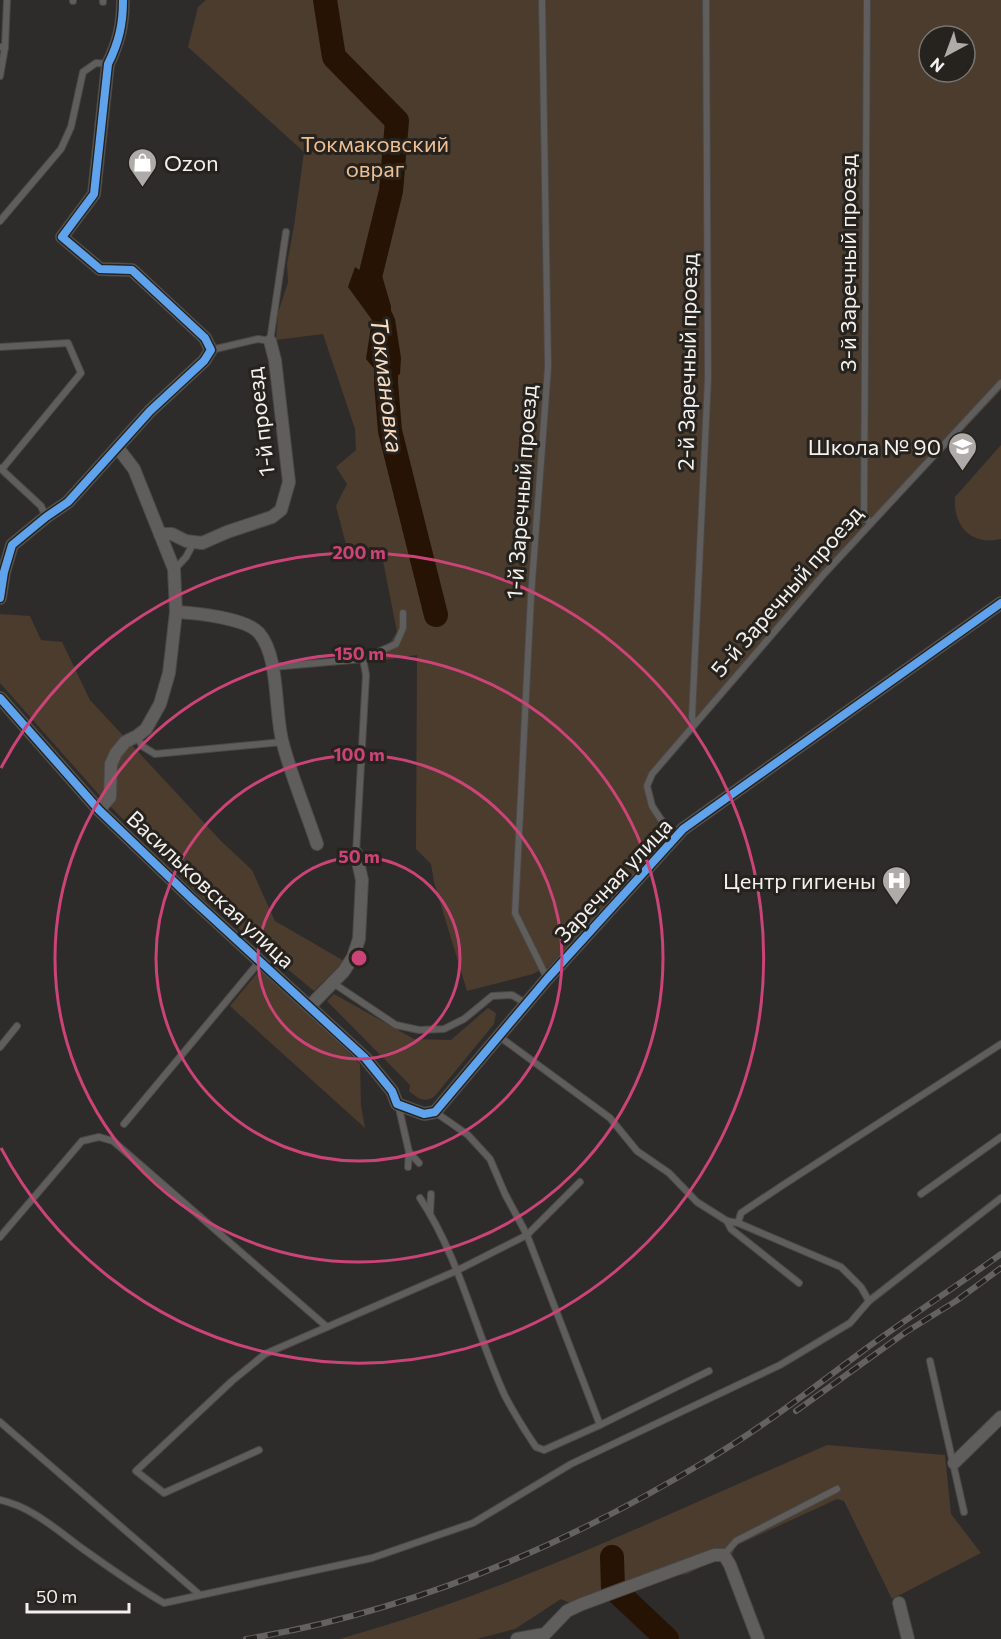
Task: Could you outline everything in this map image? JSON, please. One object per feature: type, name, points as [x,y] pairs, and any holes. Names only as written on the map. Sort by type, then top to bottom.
[{"type":"street","points":[[0,598],[4,572],[12,545],[68,502],[150,411],[204,361],[211,350],[205,338],[132,270],[100,269],[62,237],[94,194],[108,64],[116,49],[123,24],[123,0]]},
{"type":"street","name":"1-й проезд","points":[[194,542],[202,543],[226,532],[272,517],[281,510],[289,482],[275,360],[270,341]]},
{"type":"street","points":[[99,810],[111,797],[111,764],[116,753],[125,742],[146,729],[160,704],[169,673],[176,612],[174,569],[135,470],[118,448]]},
{"type":"street","points":[[160,534],[172,534],[194,542]]},
{"type":"street","name":"Заречная улица","points":[[435,1112],[547,979],[673,838],[1001,603]]},
{"type":"street","points":[[176,612],[232,620],[258,631],[266,644],[273,667],[282,742],[317,844]]},
{"type":"street","name":"Васильковская улица","points":[[0,698],[99,810],[365,1058],[392,1091],[398,1104]]},
{"type":"street","points":[[310,1006],[333,983],[353,957],[359,939],[362,879],[356,853]]},
{"type":"street","points":[[398,1104],[424,1114],[435,1112]]},
{"type":"street","points":[[954,1463],[1001,1417]]},
{"type":"street","points":[[517,1639],[546,1637],[567,1611],[582,1604],[714,1555],[724,1555],[730,1565],[758,1639]]},
{"type":"street","points":[[899,1603],[908,1639]]},
{"type":"lane","points":[[0,76],[7,0]]},
{"type":"lane","name":"1-й Заречный проезд","points":[[542,0],[548,367],[531,596],[515,913],[547,979]]},
{"type":"lane","name":"2-й Заречный проезд","points":[[694,723],[692,717],[708,378],[706,0]]},
{"type":"lane","name":"3-й Заречный проезд","points":[[867,0],[864,515],[870,523]]},
{"type":"lane","points":[[0,220],[61,149],[71,127],[83,72],[96,63],[108,64]]},
{"type":"lane","points":[[211,350],[258,339],[270,341],[286,232]]},
{"type":"lane","points":[[0,347],[68,343],[81,373],[1,468],[40,506],[46,517]]},
{"type":"lane","name":"5-й Заречный проезд","points":[[673,838],[652,807],[646,786],[652,774],[870,523],[1001,383]]},
{"type":"lane","points":[[174,569],[186,557],[194,542]]},
{"type":"lane","points":[[273,667],[363,659],[396,644],[403,628],[403,613]]},
{"type":"lane","points":[[356,853],[366,675],[363,659]]},
{"type":"lane","points":[[137,736],[142,746],[155,754],[282,742]]},
{"type":"lane","points":[[124,1124],[260,960]]},
{"type":"lane","points":[[333,983],[396,1025],[419,1030],[444,1029],[464,1019],[492,996],[512,995],[527,1004]]},
{"type":"lane","points":[[0,1047],[17,1026]]},
{"type":"lane","points":[[500,1037],[610,1118],[638,1150],[669,1173],[698,1202],[727,1221],[738,1223],[841,1267],[861,1287],[869,1300]]},
{"type":"lane","points":[[738,1223],[741,1214],[774,1190],[1001,1044]]},
{"type":"lane","points":[[398,1104],[409,1152],[408,1167]]},
{"type":"lane","points":[[435,1112],[468,1135],[490,1159],[505,1194],[527,1234],[600,1425]]},
{"type":"lane","points":[[0,1237],[82,1141],[99,1137],[113,1141],[327,1327]]},
{"type":"lane","points":[[921,1194],[1001,1137]]},
{"type":"lane","points":[[409,1152],[419,1163]]},
{"type":"lane","points":[[259,1449],[164,1493],[136,1471],[232,1381],[265,1354],[456,1271],[527,1234],[580,1182]]},
{"type":"lane","points":[[430,1214],[431,1194]]},
{"type":"lane","points":[[420,1198],[430,1214],[456,1271],[506,1396],[536,1447],[544,1450],[709,1371]]},
{"type":"lane","points":[[0,1500],[17,1503],[41,1518],[132,1584],[164,1603],[372,1557],[473,1523],[571,1464],[780,1365],[850,1323],[869,1300],[1001,1198]]},
{"type":"lane","points":[[727,1221],[731,1229],[799,1282]]},
{"type":"lane","points":[[930,1361],[964,1512]]},
{"type":"lane","points":[[0,1422],[200,1596]]},
{"type":"lane","points":[[724,1555],[736,1540],[837,1489]]},
{"type":"green space","name":"Токмаковский овраг","points":[[206,0],[1001,0],[1001,390],[780,628],[654,776],[651,791],[655,804],[674,829],[549,966],[533,974],[467,991],[434,882],[431,864],[416,849],[417,655],[370,662],[372,654],[390,643],[397,632],[383,561],[349,556],[336,506],[347,484],[336,467],[356,450],[355,429],[323,334],[276,340],[278,313],[288,282],[287,264],[304,152],[188,47],[198,7]]},
{"type":"green space","points":[[1001,445],[1001,539],[981,539],[966,532],[961,525],[957,517],[955,497]]},
{"type":"green space","points":[[0,614],[30,616],[41,640],[62,642],[90,700],[221,841],[252,870],[275,921],[344,961],[314,991],[200,896],[102,798],[0,683]]},
{"type":"green space","points":[[258,972],[264,972],[360,1064],[361,1106],[365,1128],[230,1006]]},
{"type":"green space","points":[[334,994],[414,1039],[451,1040],[488,1008],[496,1013],[494,1024],[434,1097],[424,1100],[409,1091],[410,1085],[327,1001]]},
{"type":"green space","points":[[827,1445],[945,1455],[951,1514],[981,1553],[892,1599],[844,1501],[837,1499],[735,1546],[733,1553],[720,1561],[715,1560],[687,1574],[665,1577],[585,1610],[561,1599],[515,1629],[477,1639],[339,1639],[464,1599],[525,1575]]},
{"type":"shaded area","points":[[355,267],[378,283],[395,319],[401,358],[400,374],[386,383],[366,359],[372,320],[348,287]]},
{"type":"waterway","name":"Токмановка","points":[[325,0],[334,57],[397,121],[391,191],[370,277],[379,308]]},
{"type":"waterway","name":"Токмановка","points":[[386,351],[390,431],[436,615]]},
{"type":"waterway","name":"Токмановка","points":[[612,1557],[613,1588],[667,1639]]},
{"type":"railway","points":[[246,1639],[307,1627],[425,1594],[483,1572],[596,1522],[651,1493],[744,1437],[877,1340],[1001,1254]]},
{"type":"railway","points":[[796,1411],[906,1332],[956,1301],[1001,1268]]},
{"type":"cycle path","points":[[0,598],[4,572],[12,545],[68,502],[150,411],[204,361],[211,350],[205,338],[132,270],[100,269],[62,237],[94,194],[108,64],[120,33],[123,0]]},
{"type":"cycle path","points":[[0,698],[99,810],[365,1058],[392,1091],[397,1104],[424,1114],[435,1112],[547,979],[683,829],[1001,603]]},
{"type":"place","name":"Ozon","points":[[143,188]]},
{"type":"place","name":"Школа № 90","points":[[962,472]]},
{"type":"place","name":"Центр гигиены","points":[[897,906]]}]
